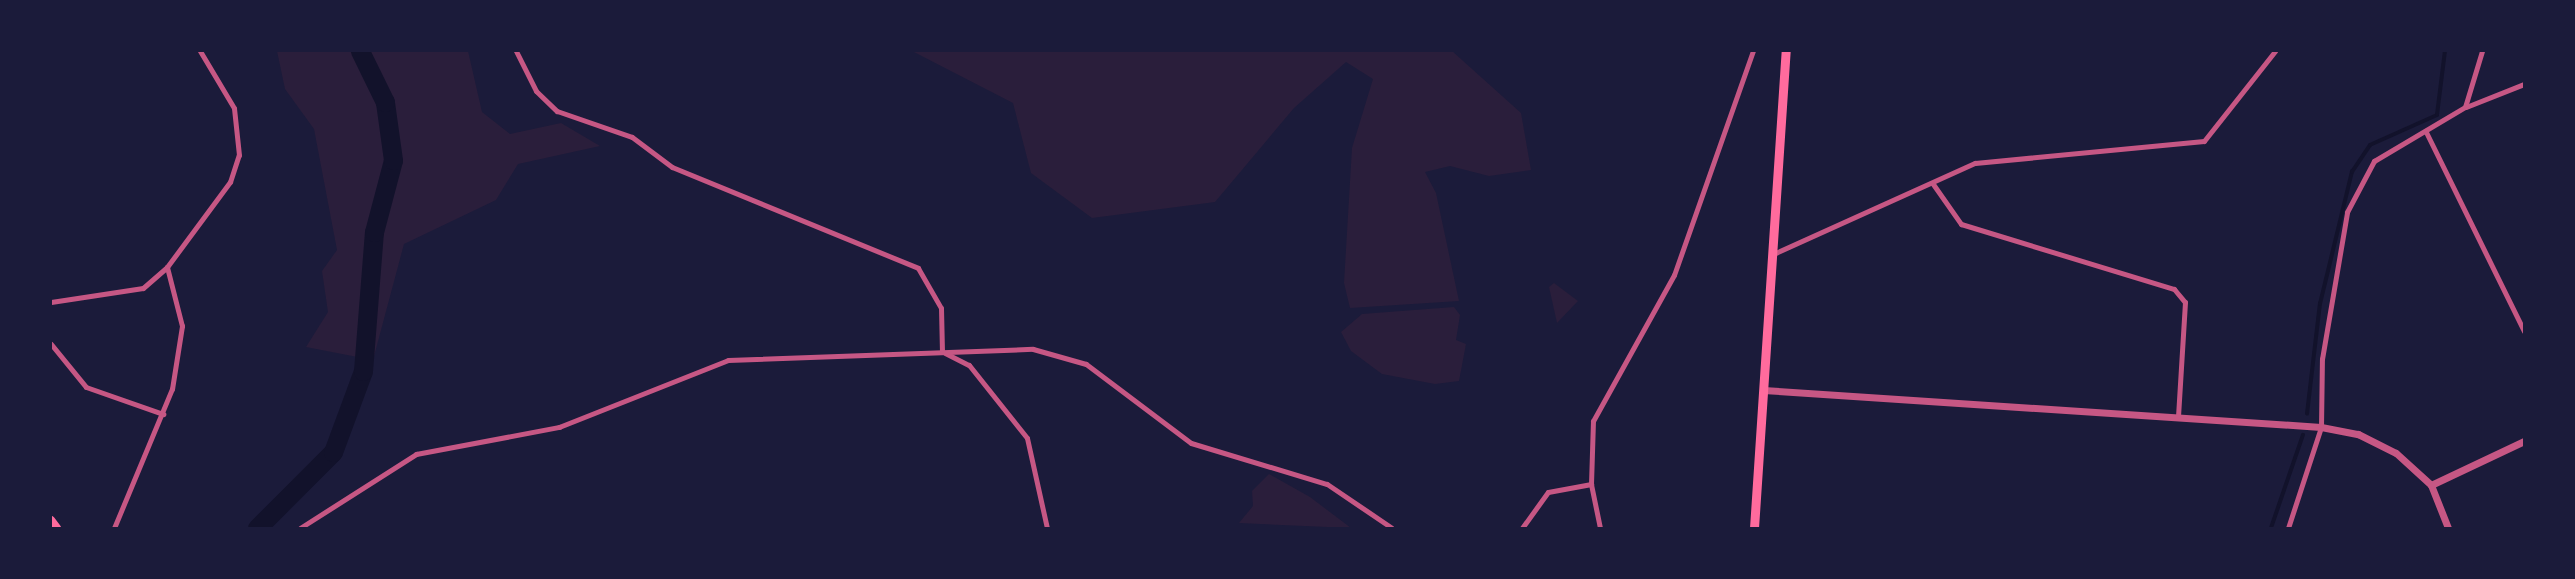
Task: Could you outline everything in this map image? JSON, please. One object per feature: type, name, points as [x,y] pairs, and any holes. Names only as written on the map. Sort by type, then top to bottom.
[{"type":"highway","points":[[1754,528],[1786,51]]},
{"type":"main road","points":[[51,520],[57,528]]},
{"type":"street","points":[[51,302],[143,288],[167,267],[230,182],[239,155],[234,108],[200,51]]},
{"type":"street","points":[[516,51],[536,91],[557,111],[632,137],[672,167],[918,268],[941,308],[942,352]]},
{"type":"street","points":[[1600,528],[1591,484],[1593,421],[1674,275],[1753,51]]},
{"type":"street","points":[[1771,255],[1997,159],[2204,141],[2275,51]]},
{"type":"street","points":[[2465,107],[2482,51]]},
{"type":"street","points":[[2288,528],[2321,427],[2322,359],[2347,212],[2375,161],[2465,107],[2524,84]]},
{"type":"street","points":[[2426,132],[2524,331]]},
{"type":"street","points":[[1933,184],[1961,224],[2174,289],[2185,302],[2178,415]]},
{"type":"street","points":[[114,528],[163,414],[183,326],[167,267]]},
{"type":"street","points":[[51,344],[86,387],[163,414]]},
{"type":"street","points":[[942,352],[969,365],[1027,438],[1047,528]]},
{"type":"street","points":[[300,528],[416,454],[559,427],[728,360],[942,352],[1067,354],[1191,443],[1326,484],[1392,528]]},
{"type":"street","points":[[1763,390],[2178,415],[2321,427],[2376,441],[2431,485],[2448,528]]},
{"type":"street","points":[[2431,485],[2524,441]]},
{"type":"street","points":[[1522,528],[1548,492],[1591,484]]},
{"type":"shaded area","points":[[277,51],[468,51],[482,112],[510,134],[561,123],[600,146],[518,164],[496,200],[404,244],[373,360],[306,347],[328,312],[322,271],[337,250],[314,129],[285,89]]},
{"type":"shaded area","points":[[912,51],[1452,51],[1521,113],[1531,170],[1489,176],[1450,166],[1425,172],[1436,193],[1459,301],[1350,308],[1344,283],[1352,148],[1373,79],[1346,62],[1294,108],[1215,202],[1092,218],[1031,173],[1013,103]]},
{"type":"shaded area","points":[[1554,283],[1578,301],[1557,323],[1549,287]]},
{"type":"shaded area","points":[[1454,307],[1460,315],[1456,340],[1466,344],[1459,381],[1435,384],[1382,374],[1351,351],[1341,332],[1362,314]]},
{"type":"shaded area","points":[[1269,474],[1310,497],[1351,528],[1239,523],[1253,506],[1252,491]]},
{"type":"waterway","points":[[257,528],[333,452],[363,371],[374,232],[393,160],[385,102],[360,51]]},
{"type":"waterway","points":[[2307,414],[2320,304],[2352,172],[2370,145],[2437,115],[2445,51]]},
{"type":"waterway","points":[[2271,528],[2303,435]]}]
